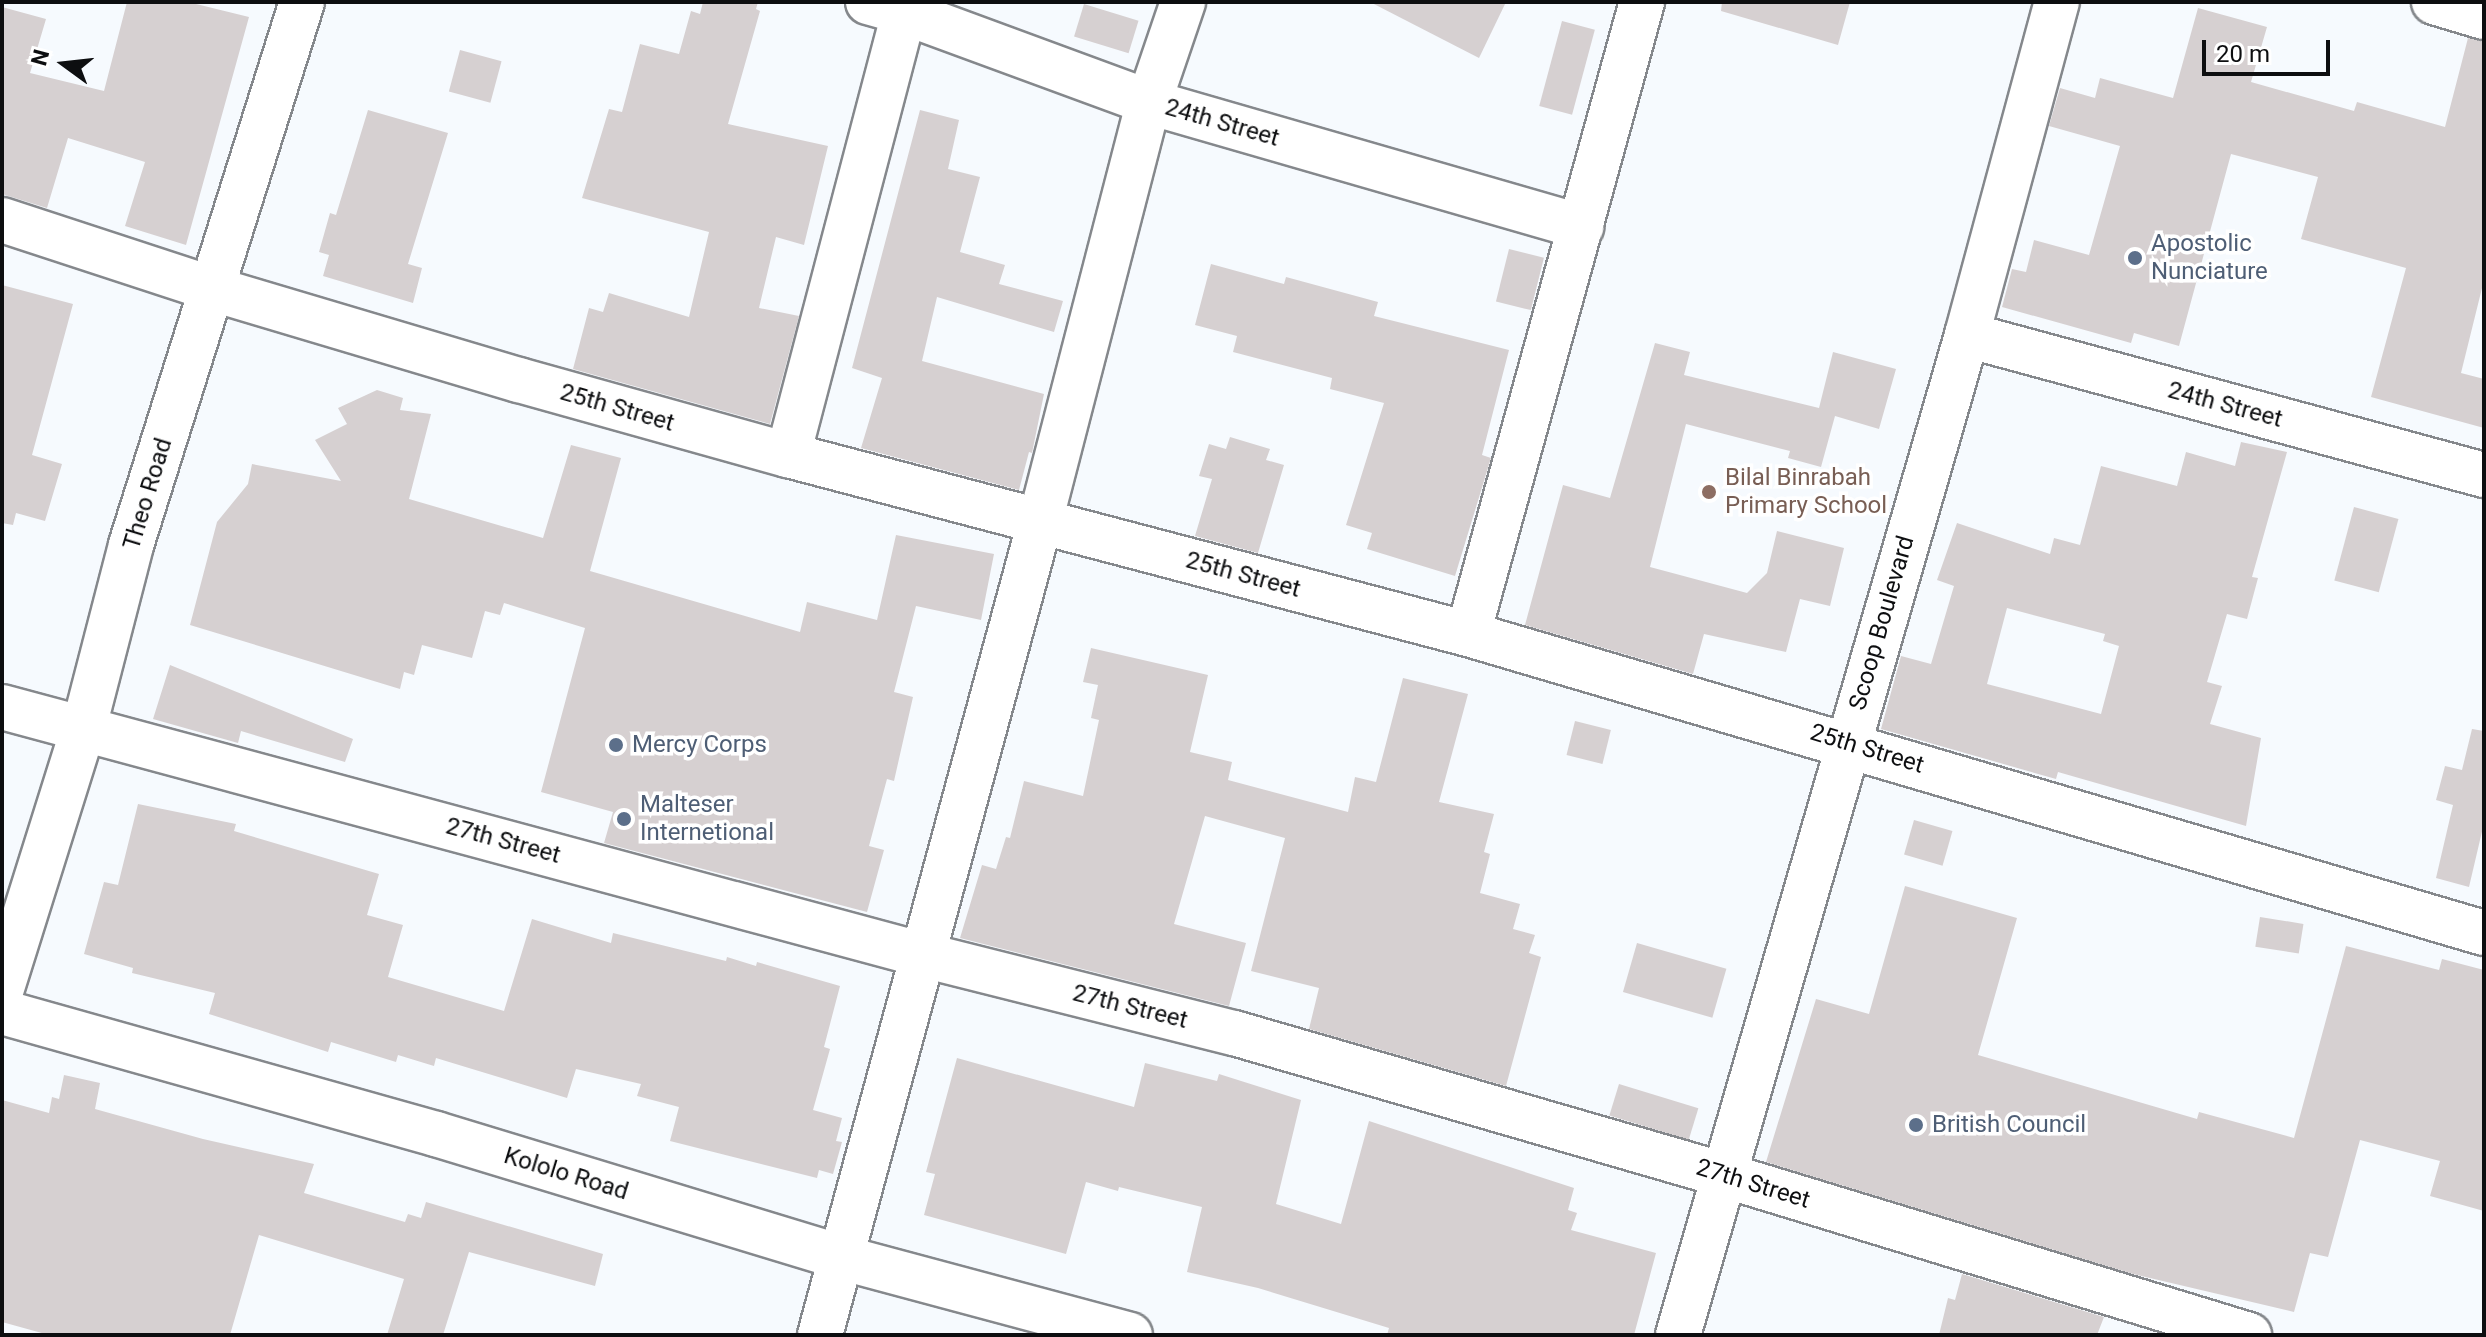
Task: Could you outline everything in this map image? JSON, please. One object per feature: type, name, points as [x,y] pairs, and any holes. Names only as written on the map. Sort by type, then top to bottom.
[{"type":"street","name":"Theo Road","points":[[2,988],[84,727],[131,545],[302,2]]},
{"type":"street","points":[[820,1335],[1040,522],[1149,102],[1183,2]]},
{"type":"street","points":[[1468,634],[1642,2]]},
{"type":"street","name":"Scoop Boulevard","points":[[1678,1335],[1967,335],[2057,2]]},
{"type":"street","points":[[2434,2],[2484,17]]},
{"type":"street","points":[[788,455],[886,7]]},
{"type":"street","name":"24th Street","points":[[886,7],[1149,102],[1581,227]]},
{"type":"street","name":"25th Street","points":[[2,220],[213,289],[788,455],[1468,634],[1847,743],[2351,896],[2484,933]]},
{"type":"street","name":"24th Street","points":[[1967,335],[2484,475]]},
{"type":"street","name":"27th Street","points":[[2,707],[923,955],[1234,1033],[1724,1175],[2249,1335]]},
{"type":"street","name":"Kololo Road","points":[[2,1012],[436,1134],[843,1258],[1130,1335]]},
{"type":"building","points":[[127,2],[188,2],[249,17],[186,245],[125,226],[145,162],[68,138],[47,208],[2,194],[2,7],[46,19],[30,73],[104,91]]},
{"type":"building","points":[[703,2],[758,2],[756,9],[760,11],[728,124],[828,146],[804,245],[776,237],[759,308],[799,316],[770,424],[573,369],[589,308],[603,312],[609,293],[689,317],[709,232],[582,198],[609,109],[622,112],[640,44],[679,54],[691,11],[700,14]]},
{"type":"building","points":[[1370,2],[1506,2],[1479,58]]},
{"type":"building","points":[[1722,2],[1850,2],[1838,45],[1721,11]]},
{"type":"building","points":[[1084,4],[1139,21],[1129,53],[1074,37]]},
{"type":"building","points":[[2198,8],[2267,27],[2251,82],[2354,111],[2357,102],[2445,127],[2468,38],[2484,41],[2484,280],[2461,373],[2484,379],[2484,428],[2371,397],[2406,268],[2301,239],[2318,177],[2231,154],[2179,346],[2134,333],[2131,343],[2002,307],[2012,269],[2026,272],[2034,240],[2089,255],[2120,146],[2049,126],[2060,88],[2095,98],[2100,78],[2173,98]]},
{"type":"building","points":[[1562,21],[1595,30],[1572,115],[1539,106]]},
{"type":"building","points":[[460,50],[502,61],[490,103],[449,92]]},
{"type":"building","points":[[368,110],[448,133],[408,264],[422,268],[413,303],[323,276],[329,255],[319,252],[330,213],[336,215]]},
{"type":"building","points":[[920,110],[959,120],[948,169],[980,177],[960,252],[1005,265],[999,284],[1063,301],[1054,332],[937,297],[922,361],[1044,394],[1032,453],[1029,452],[1019,490],[861,448],[882,378],[852,368]]},
{"type":"building","points":[[1509,249],[1544,258],[1531,310],[1496,301]]},
{"type":"building","points":[[1211,264],[1284,284],[1286,277],[1378,302],[1374,316],[1509,350],[1482,455],[1491,458],[1455,576],[1367,549],[1372,533],[1346,525],[1384,403],[1330,389],[1332,378],[1233,352],[1237,336],[1195,325]]},
{"type":"building","points":[[2,285],[73,304],[32,455],[62,464],[45,521],[16,513],[13,525],[2,523]]},
{"type":"building","points":[[1655,343],[1690,352],[1684,375],[1819,408],[1833,352],[1896,369],[1879,429],[1835,416],[1821,467],[1788,458],[1790,451],[1686,424],[1650,567],[1747,593],[1767,573],[1777,531],[1844,548],[1830,606],[1800,599],[1786,652],[1704,634],[1693,674],[1525,625],[1563,485],[1610,498]]},
{"type":"building","points":[[377,390],[403,398],[400,410],[431,414],[409,499],[543,538],[571,445],[621,458],[590,571],[800,632],[807,602],[877,620],[896,535],[994,554],[981,620],[916,606],[894,692],[913,697],[894,781],[887,779],[869,846],[884,850],[867,912],[604,843],[613,812],[541,792],[585,628],[504,603],[500,615],[485,611],[472,658],[422,645],[414,675],[404,672],[400,689],[190,625],[217,522],[248,484],[252,464],[341,481],[315,440],[347,424],[338,408]]},
{"type":"building","points":[[1230,437],[1270,449],[1266,460],[1284,465],[1258,553],[1195,536],[1212,479],[1199,476],[1209,444],[1226,449]]},
{"type":"building","points":[[2241,442],[2287,452],[2252,577],[2258,578],[2247,619],[2227,614],[2207,682],[2222,686],[2210,724],[2261,738],[2246,826],[2058,772],[2056,779],[1881,729],[1901,656],[1931,664],[1954,586],[1937,580],[1957,523],[2050,554],[2054,538],[2080,545],[2101,466],[2177,486],[2186,452],[2235,466]],"holes":[[[2007,608],[2105,634],[2103,641],[2119,646],[2101,714],[1987,684]]]},
{"type":"building","points":[[2354,507],[2398,519],[2379,592],[2334,580]]},
{"type":"building","points":[[1091,648],[1208,675],[1190,752],[1232,762],[1228,780],[1348,812],[1355,777],[1376,782],[1403,678],[1468,694],[1439,802],[1494,814],[1484,852],[1490,854],[1480,893],[1520,904],[1513,929],[1535,935],[1529,953],[1541,957],[1506,1086],[1309,1029],[1319,988],[1251,971],[1285,838],[1205,816],[1174,924],[1246,943],[1229,1006],[960,938],[982,865],[996,869],[1006,837],[1010,838],[1024,781],[1083,796],[1099,720],[1091,718],[1098,685],[1083,682]]},
{"type":"building","points":[[170,665],[353,739],[345,762],[241,731],[238,743],[153,719]]},
{"type":"building","points":[[1575,721],[1611,730],[1602,764],[1567,755]]},
{"type":"building","points":[[2472,729],[2484,731],[2484,823],[2469,887],[2436,878],[2453,805],[2436,800],[2445,766],[2462,770]]},
{"type":"building","points":[[138,804],[236,824],[234,831],[379,874],[367,915],[403,925],[388,977],[504,1011],[532,919],[611,943],[613,933],[726,961],[727,957],[756,966],[757,962],[840,986],[824,1047],[830,1049],[813,1110],[842,1118],[836,1141],[842,1142],[833,1174],[819,1170],[817,1178],[670,1141],[679,1107],[637,1096],[641,1084],[576,1069],[567,1098],[436,1058],[434,1066],[398,1055],[396,1062],[331,1042],[328,1052],[209,1014],[215,993],[132,973],[133,968],[84,954],[104,882],[118,885]]},
{"type":"building","points":[[1914,820],[1952,831],[1943,866],[1904,855]]},
{"type":"building","points":[[1905,886],[2017,918],[1978,1055],[2197,1119],[2199,1112],[2294,1138],[2346,946],[2439,970],[2442,959],[2484,970],[2484,1211],[2430,1196],[2440,1161],[2360,1140],[2328,1257],[2310,1253],[2294,1312],[2133,1274],[1766,1162],[1816,999],[1869,1014]]},
{"type":"building","points":[[2260,917],[2303,924],[2299,954],[2255,947]]},
{"type":"building","points":[[1637,943],[1726,969],[1712,1018],[1623,992]]},
{"type":"building","points":[[957,1058],[1134,1107],[1145,1063],[1217,1081],[1219,1074],[1301,1100],[1276,1204],[1341,1224],[1369,1121],[1574,1188],[1568,1210],[1577,1213],[1571,1230],[1656,1253],[1634,1335],[1387,1335],[1389,1328],[1258,1288],[1187,1272],[1202,1207],[1119,1187],[1118,1191],[1086,1182],[1066,1254],[924,1215],[935,1174],[926,1172]]},
{"type":"building","points":[[64,1075],[100,1083],[95,1109],[203,1139],[314,1164],[304,1193],[405,1222],[408,1214],[421,1218],[426,1202],[603,1254],[595,1286],[469,1252],[443,1335],[387,1335],[404,1279],[259,1235],[230,1335],[49,1335],[2,1322],[2,1100],[49,1113],[52,1097],[59,1099]]},
{"type":"building","points":[[1619,1084],[1698,1108],[1689,1140],[1609,1116]]},
{"type":"building","points":[[1962,1274],[2104,1317],[2097,1335],[1939,1335],[1948,1298],[1955,1300]]},
{"type":"place","name":"Apostolic Nunciature","points":[[2135,258]]},
{"type":"place","name":"Bilal Binrabah Primary School","points":[[1709,492]]},
{"type":"place","name":"Mercy Corps","points":[[616,745]]},
{"type":"place","name":"Malteser Internetional","points":[[624,819]]},
{"type":"place","name":"British Council","points":[[1916,1125]]}]
